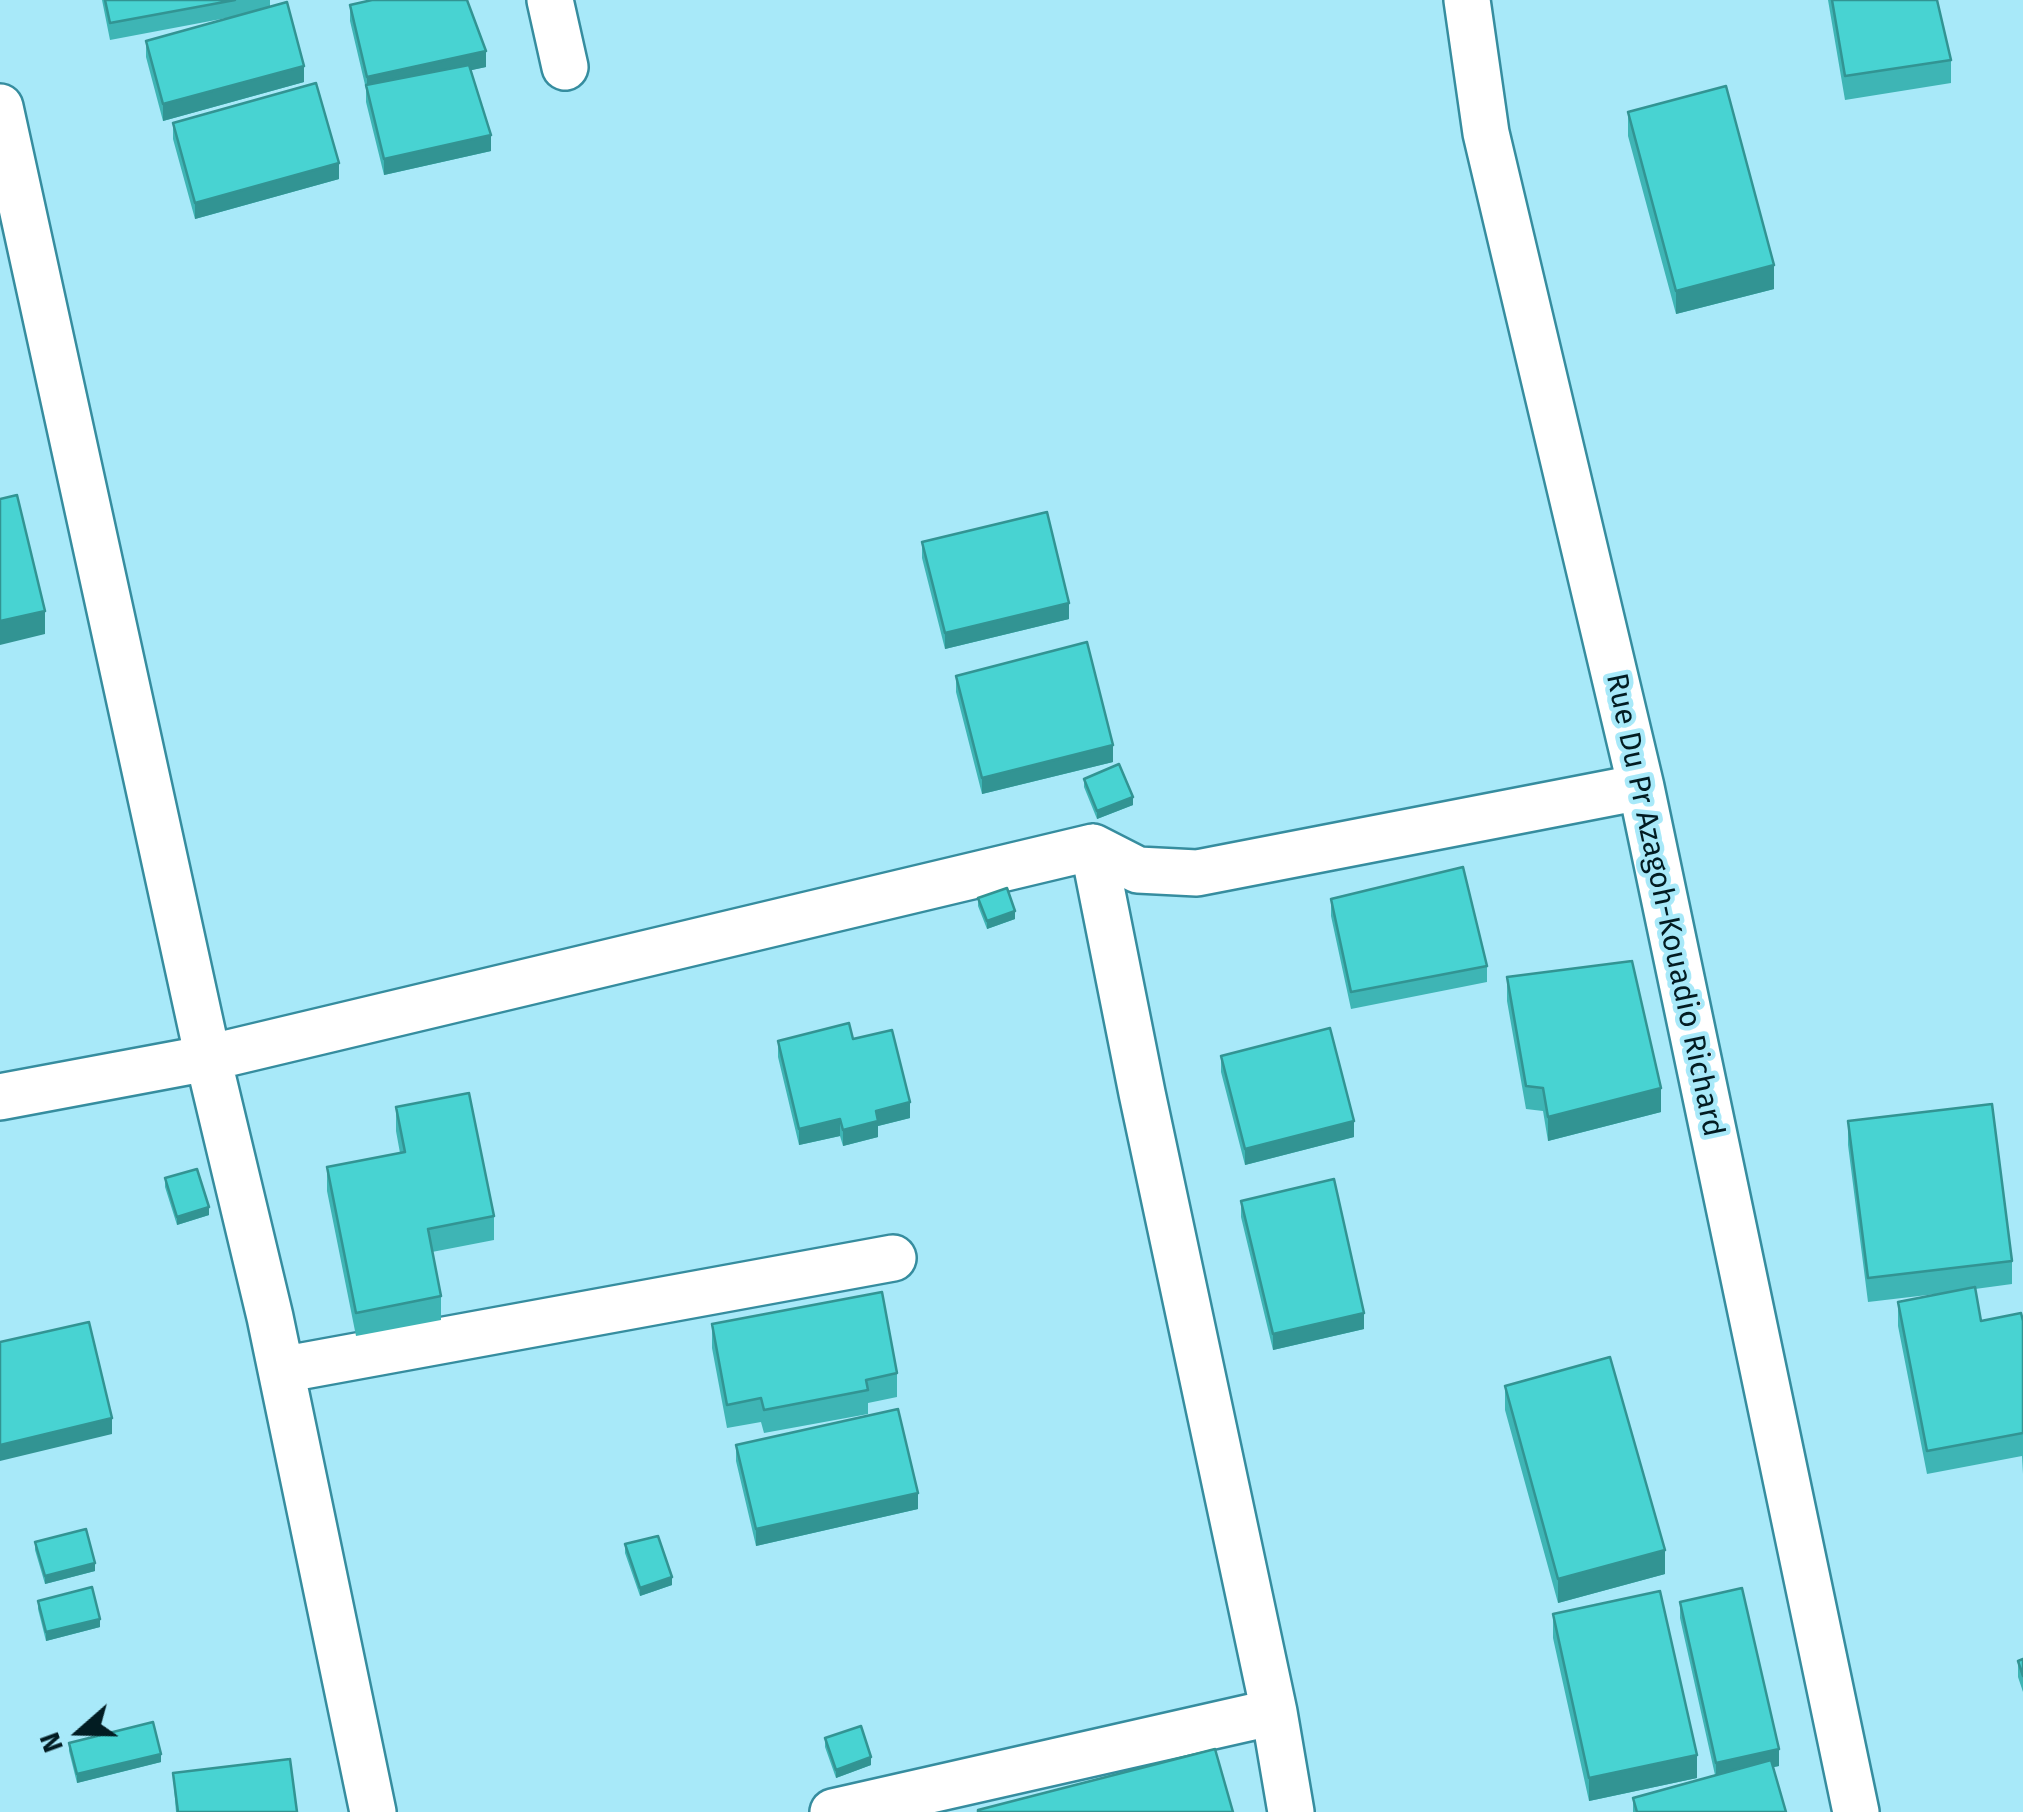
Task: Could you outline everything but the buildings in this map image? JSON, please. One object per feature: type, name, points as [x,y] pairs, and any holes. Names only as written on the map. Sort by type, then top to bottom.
[{"type":"street","points":[[550,0],[565,67]]},
{"type":"street","name":"Rue Du Pr Azagoh-Kouadio Richard","points":[[1468,0],[1486,133],[1642,787],[1856,1812]]},
{"type":"street","points":[[0,107],[208,1058],[281,1370],[373,1812]]},
{"type":"street","points":[[0,1097],[208,1058],[1094,847],[1138,870],[1197,873],[1642,787]]},
{"type":"street","points":[[1094,847],[1142,1093],[1274,1712],[1291,1812]]},
{"type":"street","points":[[281,1370],[893,1258]]},
{"type":"street","points":[[833,1812],[1274,1712]]}]
